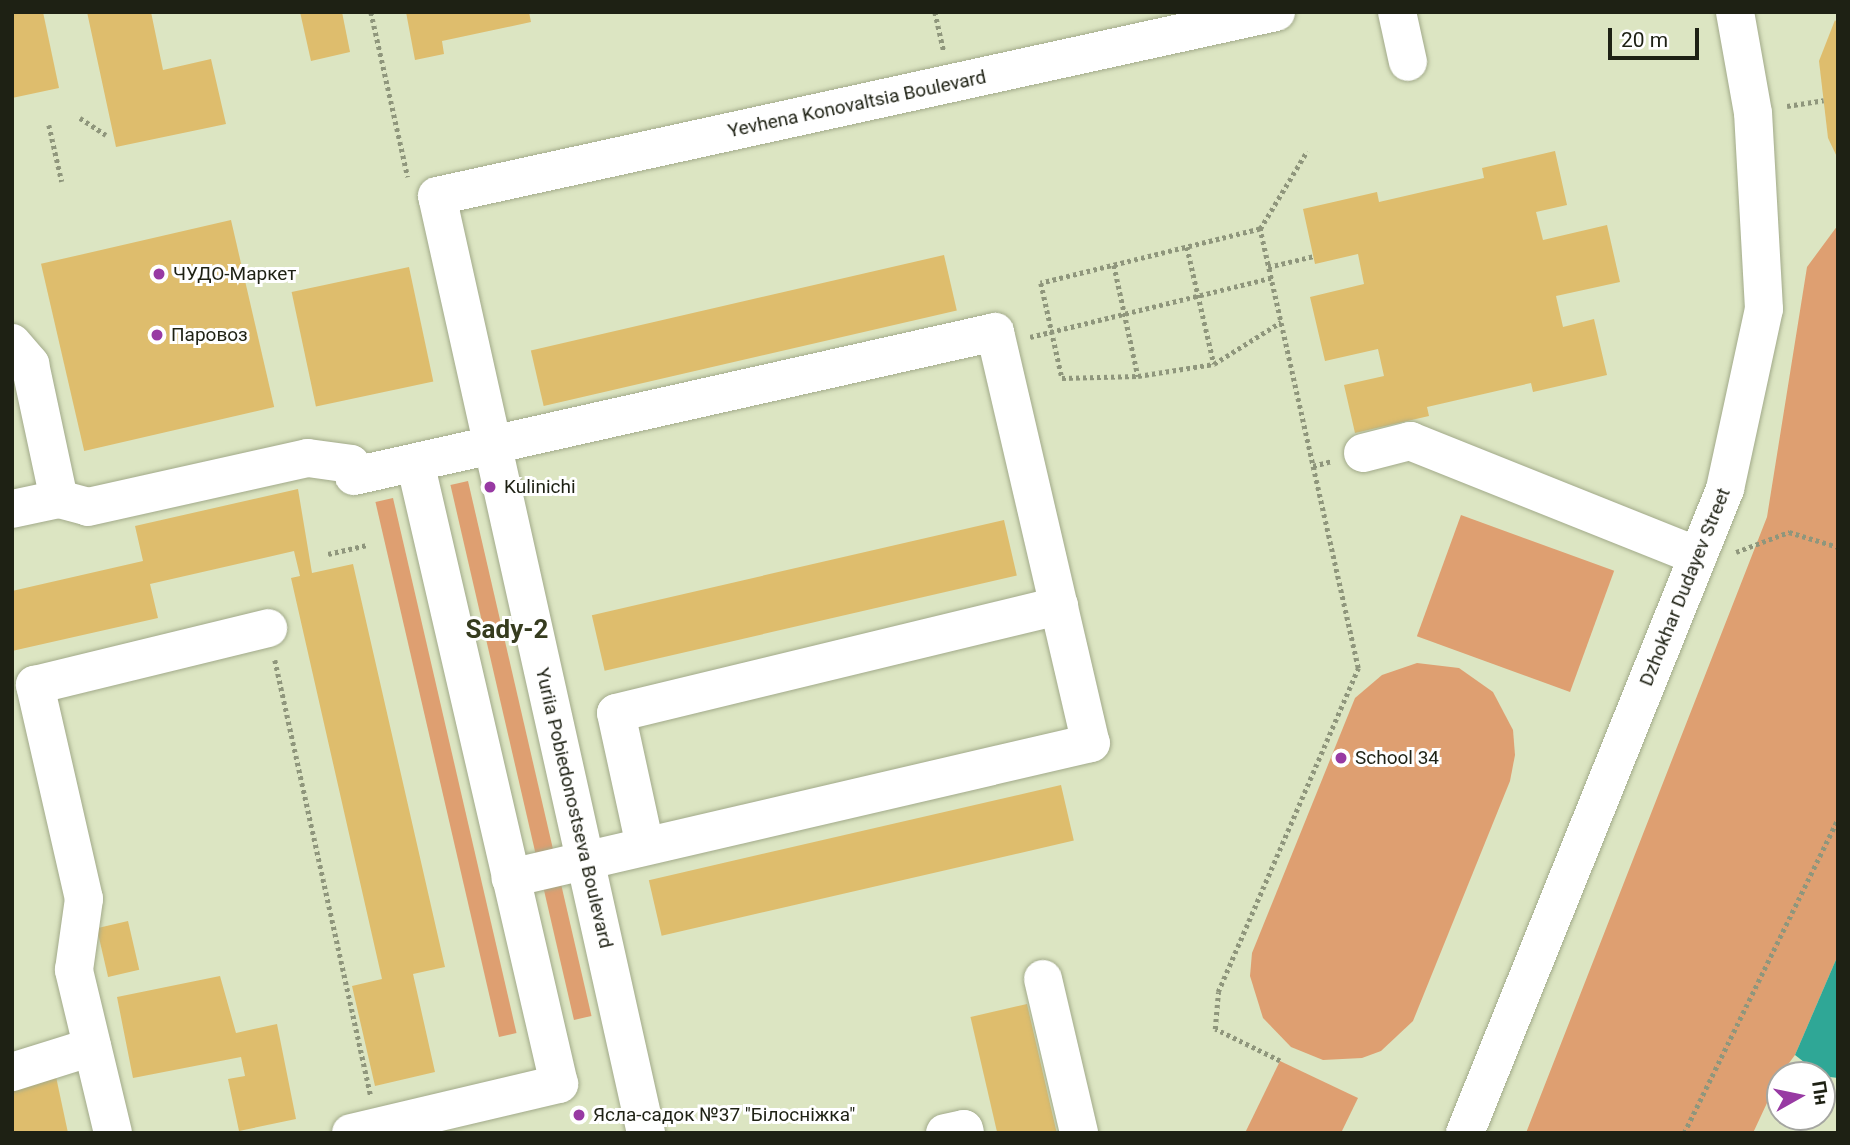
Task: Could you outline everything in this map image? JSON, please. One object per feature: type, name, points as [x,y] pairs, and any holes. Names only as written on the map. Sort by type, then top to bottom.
[{"type":"street","name":"Yevhena Konovaltsia Boulevard","points":[[438,196],[1276,12]]},
{"type":"street","points":[[1397,12],[1408,62]]},
{"type":"street","name":"Dzhokhar Dudayev Street","points":[[1465,1133],[1725,489],[1765,309],[1753,113],[1735,12]]},
{"type":"street","name":"Yuriia Pobiedonostseva Boulevard","points":[[438,196],[646,1133]]},
{"type":"street","points":[[12,509],[59,499],[88,507],[308,458],[351,464],[354,476],[995,332],[1091,743],[511,878]]},
{"type":"street","points":[[12,343],[30,364],[59,499]]},
{"type":"street","points":[[1363,453],[1410,441],[1698,556]]},
{"type":"street","points":[[365,1130],[559,1084],[415,462]]},
{"type":"street","points":[[646,846],[616,713],[1059,606]]},
{"type":"street","points":[[113,1133],[75,970],[84,899],[34,685],[268,628]]},
{"type":"street","points":[[1043,979],[1079,1133]]},
{"type":"street","points":[[12,1072],[92,1047]]},
{"type":"street","points":[[945,1133],[964,1129],[965,1133]]},
{"type":"path","points":[[371,12],[413,202],[438,196]]},
{"type":"path","points":[[1775,108],[1824,100]]},
{"type":"path","points":[[80,118],[106,135]]},
{"type":"path","points":[[49,125],[62,182]]},
{"type":"path","points":[[1280,1060],[1215,1029],[1218,992],[1358,667],[1260,229],[1307,150]]},
{"type":"path","points":[[1260,229],[1041,283],[1062,378],[1138,376],[1214,364],[1281,322]]},
{"type":"path","points":[[1187,247],[1214,364]]},
{"type":"path","points":[[1268,267],[1314,256]]},
{"type":"path","points":[[1114,265],[1138,376]]},
{"type":"path","points":[[1052,332],[1270,278]]},
{"type":"path","points":[[1698,556],[1736,552],[1789,532],[1838,547]]},
{"type":"path","points":[[328,554],[366,545]]},
{"type":"path","points":[[268,628],[365,1130]]},
{"type":"path","points":[[1684,1133],[1838,819]]},
{"type":"shaded area","points":[[1838,225],[1838,955],[1795,1055],[1790,1061],[1766,1061],[1766,1105],[1753,1133],[1526,1133],[1767,517],[1807,267]]},
{"type":"shaded area","points":[[468,481],[591,1016],[574,1020],[450,485]]},
{"type":"shaded area","points":[[393,498],[516,1033],[499,1037],[375,502]]},
{"type":"shaded area","points":[[1461,515],[1614,571],[1570,692],[1417,636]]},
{"type":"shaded area","points":[[1417,663],[1459,668],[1493,692],[1513,730],[1515,755],[1510,781],[1413,1021],[1381,1051],[1362,1058],[1323,1060],[1291,1047],[1263,1018],[1250,976],[1252,953],[1355,698],[1382,675]]},
{"type":"shaded area","points":[[1280,1061],[1358,1098],[1341,1133],[1245,1133]]},
{"type":"water","points":[[1838,955],[1838,1078],[1836,1061],[1803,1061],[1795,1055]]},
{"type":"building","points":[[12,12],[43,12],[59,88],[12,98]]},
{"type":"building","points":[[87,12],[151,12],[163,70],[211,59],[226,124],[116,147]]},
{"type":"building","points":[[300,12],[342,12],[350,52],[311,61]]},
{"type":"building","points":[[406,12],[529,12],[531,22],[442,41],[444,54],[415,60]]},
{"type":"building","points":[[1835,20],[1838,24],[1838,159],[1828,138],[1819,61]]},
{"type":"building","points":[[1555,151],[1567,205],[1536,212],[1543,240],[1607,225],[1620,282],[1556,296],[1563,327],[1594,319],[1607,375],[1533,392],[1531,383],[1427,407],[1429,416],[1355,433],[1344,385],[1384,376],[1378,349],[1325,361],[1310,297],[1364,284],[1358,254],[1315,264],[1303,209],[1377,192],[1379,202],[1484,178],[1482,168]]},
{"type":"building","name":"Паровоз","points":[[231,220],[274,407],[84,451],[41,264]]},
{"type":"building","points":[[944,255],[957,311],[544,406],[531,350]]},
{"type":"building","points":[[409,267],[433,381],[316,406],[292,292]]},
{"type":"building","points":[[298,489],[312,573],[353,564],[445,967],[413,974],[435,1072],[375,1086],[352,986],[382,979],[291,578],[300,576],[294,551],[150,584],[158,618],[12,651],[12,591],[143,561],[135,526]]},
{"type":"building","points":[[1004,520],[1017,576],[605,671],[592,615]]},
{"type":"building","points":[[1061,785],[1074,841],[662,936],[649,880]]},
{"type":"building","points":[[128,921],[139,970],[108,977],[97,928]]},
{"type":"building","points":[[220,976],[236,1033],[277,1024],[296,1119],[239,1131],[228,1079],[245,1076],[241,1057],[133,1078],[117,997]]},
{"type":"building","points":[[1027,1004],[1057,1133],[997,1133],[970,1017]]},
{"type":"building","points":[[55,1072],[68,1133],[12,1133],[12,1081]]},
{"type":"place","name":"ЧУДО-Маркет","points":[[159,274]]},
{"type":"place","name":"Паровоз","points":[[157,335]]},
{"type":"place","name":"Kulinichi","points":[[490,487]]},
{"type":"place","name":"School 34","points":[[1341,758]]},
{"type":"place","name":"Ясла-садок №37 \"Білосніжка\"","points":[[579,1115]]},
{"type":"district","name":"Sady-2","points":[[507,630]]}]
